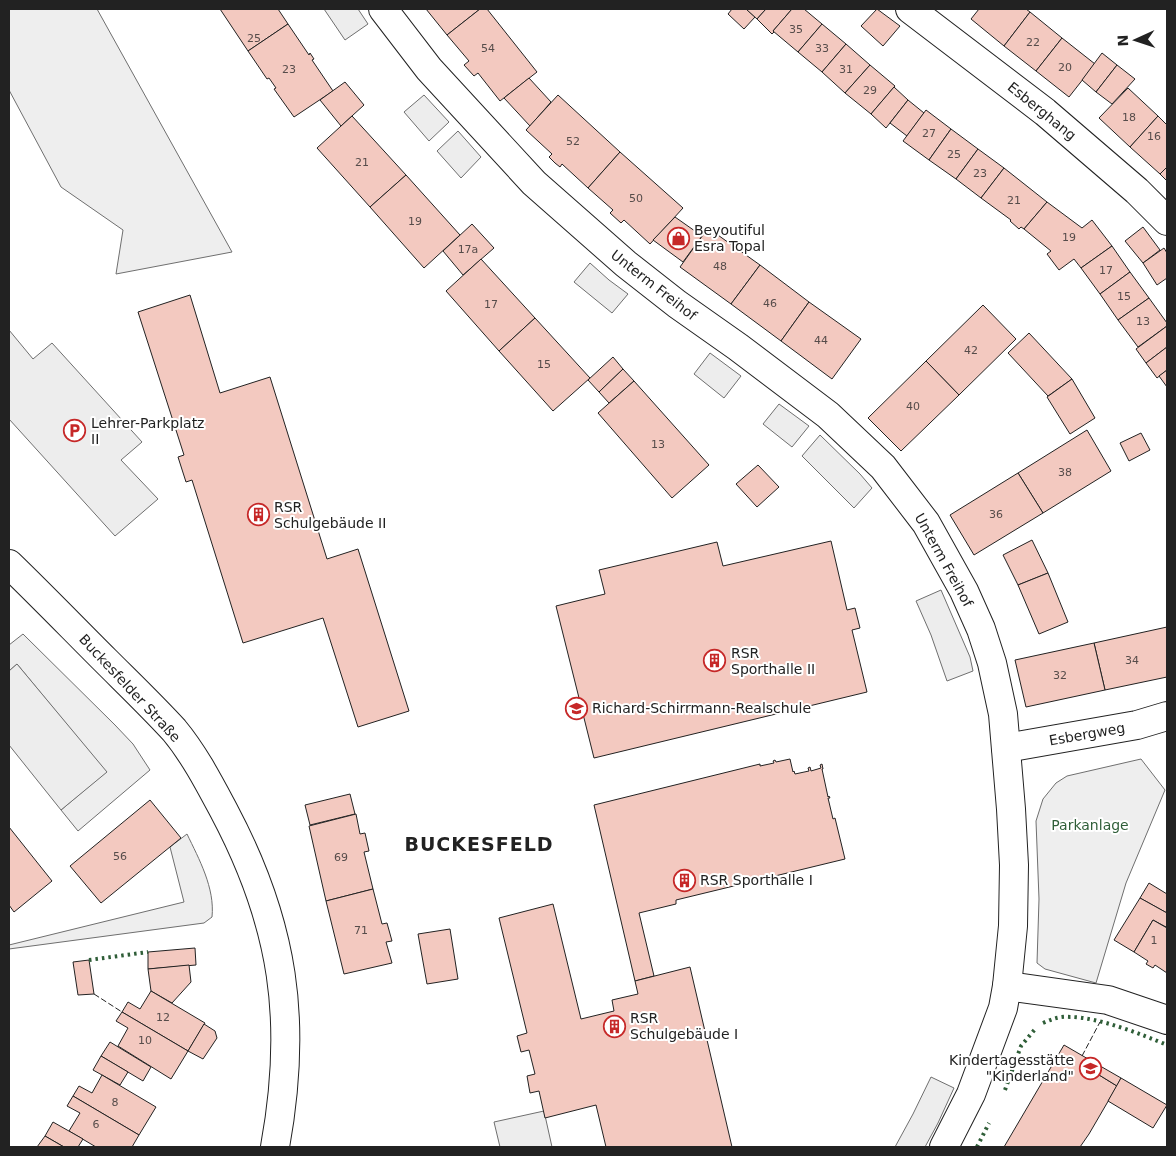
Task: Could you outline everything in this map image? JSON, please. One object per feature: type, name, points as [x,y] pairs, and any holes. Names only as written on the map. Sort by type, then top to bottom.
[{"type":"street","name":"Unterm Freihof","points":[[383,9],[429,69],[534,183],[633,270],[828,414],[883,467],[926,523],[964,591],[992,662],[1003,714],[1014,865],[1013,926],[1003,1008],[971,1094],[944,1147]]},
{"type":"street","name":"Esberghang","points":[[910,9],[1045,112],[1137,191],[1167,221]]},
{"type":"street","name":"Buckesfelder Straße","points":[[9,564],[49,602],[174,731],[200,767],[238,838],[256,879],[268,915],[283,988],[286,1024],[285,1066],[275,1147]]},
{"type":"street","name":"Esbergweg","points":[[1006,748],[1137,725],[1167,716]]},
{"type":"street","points":[[1007,986],[1108,1000],[1167,1020]]},
{"type":"green space","points":[[9,9],[97,9],[232,252],[116,274],[123,230],[61,187],[9,90]]},
{"type":"green space","points":[[23,634],[133,744],[150,770],[78,831],[61,810],[106,772],[17,664],[9,671],[9,645]]},
{"type":"green space","name":"Parkanlage","points":[[1141,759],[1165,790],[1126,883],[1096,983],[1045,969],[1037,963],[1039,899],[1036,821],[1043,799],[1056,783],[1067,776]]},
{"type":"green space","points":[[187,834],[205,874],[211,895],[212,917],[204,923],[9,949],[9,945],[184,902],[170,847]]},
{"type":"shaded area","points":[[324,9],[358,9],[368,24],[345,40]]},
{"type":"shaded area","points":[[424,95],[449,122],[429,141],[404,112]]},
{"type":"shaded area","points":[[458,131],[481,157],[461,178],[437,151]]},
{"type":"shaded area","points":[[590,263],[628,294],[612,313],[574,282]]},
{"type":"shaded area","name":"Lehrer-Parkplatz II","points":[[9,330],[33,359],[52,343],[142,442],[121,460],[158,499],[115,536],[9,419]]},
{"type":"shaded area","points":[[710,353],[741,376],[724,398],[694,374]]},
{"type":"shaded area","points":[[779,404],[809,426],[792,447],[763,424]]},
{"type":"shaded area","points":[[820,435],[872,488],[854,508],[802,456]]},
{"type":"shaded area","points":[[941,590],[970,657],[973,671],[947,681],[931,635],[916,601]]},
{"type":"shaded area","points":[[17,664],[107,772],[61,810],[9,745],[9,671]]},
{"type":"shaded area","points":[[931,1077],[954,1088],[938,1123],[925,1147],[895,1147],[913,1114]]},
{"type":"shaded area","points":[[544,1111],[552,1147],[500,1147],[494,1122]]},
{"type":"building","points":[[220,9],[278,9],[288,24],[248,51]]},
{"type":"building","points":[[426,9],[480,9],[447,35]]},
{"type":"building","points":[[480,9],[487,9],[537,72],[500,101],[478,73],[474,76],[464,65],[469,61],[447,35]]},
{"type":"building","points":[[732,9],[746,9],[755,17],[744,29],[728,14]]},
{"type":"building","points":[[746,9],[766,9],[757,19]]},
{"type":"building","points":[[766,9],[792,9],[772,34],[757,19]]},
{"type":"building","points":[[792,9],[804,9],[822,24],[798,52],[773,31]]},
{"type":"building","points":[[877,9],[900,26],[883,46],[861,26]]},
{"type":"building","points":[[979,9],[1026,9],[1030,12],[1004,46],[971,19]]},
{"type":"building","points":[[1030,12],[1062,38],[1036,71],[1004,46]]},
{"type":"building","points":[[288,24],[309,55],[310,53],[314,59],[312,60],[333,91],[294,117],[274,89],[276,88],[269,78],[267,79],[248,51]]},
{"type":"building","points":[[822,24],[846,44],[822,72],[798,52]]},
{"type":"building","points":[[1062,38],[1095,64],[1069,97],[1036,71]]},
{"type":"building","points":[[846,44],[870,65],[845,93],[822,72]]},
{"type":"building","points":[[1102,53],[1117,65],[1096,92],[1082,80]]},
{"type":"building","points":[[870,65],[895,86],[871,114],[845,93]]},
{"type":"building","points":[[1117,65],[1135,79],[1112,104],[1096,92]]},
{"type":"building","points":[[529,78],[551,102],[530,126],[504,98]]},
{"type":"building","points":[[345,82],[364,105],[341,126],[320,100]]},
{"type":"building","points":[[894,87],[908,100],[886,128],[871,114]]},
{"type":"building","points":[[1128,88],[1158,116],[1130,147],[1099,118]]},
{"type":"building","points":[[558,95],[620,152],[588,188],[562,164],[560,167],[555,163],[549,157],[552,154],[526,130]]},
{"type":"building","points":[[908,100],[924,113],[907,136],[890,123]]},
{"type":"building","points":[[926,110],[951,129],[929,160],[903,141]]},
{"type":"building","points":[[352,116],[406,175],[370,207],[317,148]]},
{"type":"building","points":[[1158,116],[1167,125],[1167,167],[1160,174],[1130,147]]},
{"type":"building","points":[[951,129],[978,149],[956,179],[929,160]]},
{"type":"building","points":[[978,149],[1004,168],[981,198],[956,179]]},
{"type":"building","points":[[620,152],[683,208],[650,244],[624,220],[621,223],[610,213],[613,210],[588,188]]},
{"type":"building","points":[[1167,167],[1167,181],[1160,174]]},
{"type":"building","points":[[1004,168],[1047,202],[1024,229],[1021,227],[1019,229],[1011,220],[981,198]]},
{"type":"building","points":[[406,175],[460,235],[424,268],[370,207]]},
{"type":"building","points":[[1047,202],[1082,228],[1092,220],[1112,246],[1081,268],[1074,259],[1059,270],[1047,254],[1051,251],[1024,229]]},
{"type":"building","name":"Beyoutiful Esra Topal","points":[[675,217],[702,236],[683,262],[653,240]]},
{"type":"building","points":[[472,224],[494,248],[463,275],[443,251]]},
{"type":"building","points":[[1143,227],[1160,250],[1143,263],[1125,241]]},
{"type":"building","points":[[708,228],[760,265],[731,304],[680,267]]},
{"type":"building","points":[[1112,246],[1130,272],[1100,294],[1081,268]]},
{"type":"building","points":[[1164,248],[1167,253],[1167,278],[1157,285],[1143,263]]},
{"type":"building","points":[[481,259],[535,318],[499,351],[446,291]]},
{"type":"building","points":[[760,265],[809,302],[781,341],[731,304]]},
{"type":"building","points":[[1130,272],[1149,298],[1118,320],[1100,294]]},
{"type":"building","name":"RSR Schulgebäude II","points":[[190,295],[220,393],[270,377],[327,559],[358,549],[409,711],[358,727],[323,618],[243,643],[192,480],[186,482],[178,457],[184,455],[138,312]]},
{"type":"building","points":[[1149,298],[1167,323],[1167,326],[1138,347],[1118,320]]},
{"type":"building","points":[[809,302],[861,339],[832,379],[781,341]]},
{"type":"building","points":[[983,305],[1016,339],[959,395],[926,361]]},
{"type":"building","points":[[535,318],[590,378],[553,411],[499,351]]},
{"type":"building","points":[[1167,326],[1167,347],[1146,363],[1136,349]]},
{"type":"building","points":[[1029,333],[1072,379],[1048,396],[1008,353]]},
{"type":"building","points":[[1167,347],[1167,370],[1157,378],[1146,363]]},
{"type":"building","points":[[613,357],[623,369],[599,392],[588,380]]},
{"type":"building","points":[[926,361],[959,395],[901,451],[868,418]]},
{"type":"building","points":[[623,369],[634,381],[609,403],[599,392]]},
{"type":"building","points":[[1167,370],[1167,387],[1159,376]]},
{"type":"building","points":[[1072,379],[1095,418],[1070,434],[1047,397]]},
{"type":"building","points":[[634,381],[709,465],[672,498],[598,413]]},
{"type":"building","points":[[1087,430],[1111,471],[1043,513],[1018,473]]},
{"type":"building","points":[[1141,433],[1150,450],[1129,461],[1120,443]]},
{"type":"building","points":[[758,465],[779,487],[757,507],[736,484]]},
{"type":"building","points":[[1018,473],[1043,513],[974,555],[950,515]]},
{"type":"building","points":[[1032,540],[1048,573],[1018,585],[1003,555]]},
{"type":"building","name":"RSR Sporthalle II","points":[[831,541],[847,610],[855,608],[860,628],[852,630],[867,692],[594,758],[556,606],[605,594],[599,570],[717,542],[723,566]]},
{"type":"building","points":[[1048,573],[1068,622],[1039,634],[1018,585]]},
{"type":"building","points":[[1167,627],[1167,677],[1105,690],[1094,643]]},
{"type":"building","points":[[1094,643],[1105,690],[1026,707],[1015,660]]},
{"type":"building","name":"RSR Sporthalle I","points":[[790,759],[795,774],[809,771],[808,768],[810,767],[811,771],[821,768],[820,765],[822,764],[833,819],[835,818],[845,859],[676,900],[676,904],[639,913],[654,976],[635,981],[594,805],[760,764],[760,766],[774,763],[773,761],[775,760],[776,762]]},
{"type":"building","points":[[350,794],[355,814],[310,825],[305,805]]},
{"type":"building","points":[[150,800],[181,838],[101,903],[70,866]]},
{"type":"building","points":[[356,814],[360,834],[365,833],[369,851],[364,852],[373,889],[326,901],[309,826]]},
{"type":"building","points":[[9,827],[52,881],[14,912],[9,905]]},
{"type":"building","points":[[1149,883],[1167,894],[1167,913],[1140,898]]},
{"type":"building","points":[[373,889],[382,924],[387,923],[392,941],[386,942],[392,963],[344,974],[326,901]]},
{"type":"building","points":[[1140,898],[1167,913],[1167,925],[1166,927],[1153,920],[1134,952],[1114,940]]},
{"type":"building","name":"RSR Schulgebäude I","points":[[553,904],[581,1019],[614,1011],[612,1000],[638,994],[635,981],[690,967],[732,1147],[606,1147],[596,1105],[545,1118],[539,1091],[530,1093],[527,1076],[535,1074],[529,1050],[521,1052],[517,1036],[527,1033],[499,918]]},
{"type":"building","points":[[1153,920],[1167,928],[1167,973],[1155,965],[1153,968],[1146,964],[1148,961],[1134,952]]},
{"type":"building","points":[[450,929],[458,979],[427,984],[418,934]]},
{"type":"building","points":[[195,948],[196,965],[148,969],[148,952]]},
{"type":"building","points":[[89,960],[94,994],[78,995],[73,962]]},
{"type":"building","points":[[189,965],[191,982],[172,1003],[151,991],[148,969]]},
{"type":"building","points":[[151,991],[205,1023],[188,1051],[122,1012],[128,1002],[140,1009]]},
{"type":"building","points":[[122,1012],[188,1051],[171,1079],[118,1046],[128,1028],[116,1021]]},
{"type":"building","points":[[204,1024],[215,1031],[217,1038],[203,1059],[188,1051]]},
{"type":"building","points":[[110,1042],[151,1067],[143,1081],[101,1056]]},
{"type":"building","points":[[1064,1045],[1095,1063],[1091,1070],[1117,1086],[1089,1134],[1080,1147],[1004,1147]]},
{"type":"building","points":[[101,1056],[128,1072],[120,1085],[93,1070]]},
{"type":"building","points":[[1095,1063],[1121,1078],[1117,1086],[1091,1070]]},
{"type":"building","points":[[102,1075],[156,1107],[139,1135],[73,1096],[79,1086],[92,1093]]},
{"type":"building","points":[[1121,1078],[1167,1105],[1153,1128],[1108,1101]]},
{"type":"building","points":[[73,1096],[139,1135],[132,1147],[96,1147],[69,1131],[80,1113],[67,1106]]},
{"type":"building","points":[[53,1122],[83,1139],[78,1147],[64,1147],[45,1136]]},
{"type":"building","points":[[45,1136],[64,1147],[37,1147]]},
{"type":"hedge","points":[[89,960],[148,952]]},
{"type":"hedge","points":[[1043,1023],[1063,1017],[1093,1020],[1132,1031],[1167,1045]]},
{"type":"hedge","points":[[1005,1090],[1021,1046],[1036,1028]]},
{"type":"hedge","points":[[977,1147],[989,1123]]},
{"type":"fence","points":[[94,994],[122,1012]]},
{"type":"fence","points":[[1082,1056],[1100,1022]]},
{"type":"place","name":"Beyoutiful Esra Topal","points":[[678,238]]},
{"type":"place","name":"Lehrer-Parkplatz II","points":[[75,431]]},
{"type":"place","name":"RSR Schulgebäude II","points":[[258,515]]},
{"type":"place","name":"RSR Sporthalle II","points":[[715,661]]},
{"type":"place","name":"Richard-Schirrmann-Realschule","points":[[576,708]]},
{"type":"place","name":"RSR Sporthalle I","points":[[684,880]]},
{"type":"place","name":"RSR Schulgebäude I","points":[[614,1026]]},
{"type":"place","name":"Kindertagesstätte \"Kinderland\"","points":[[1090,1068]]},
{"type":"district","name":"BUCKESFELD","points":[[479,844]]}]
